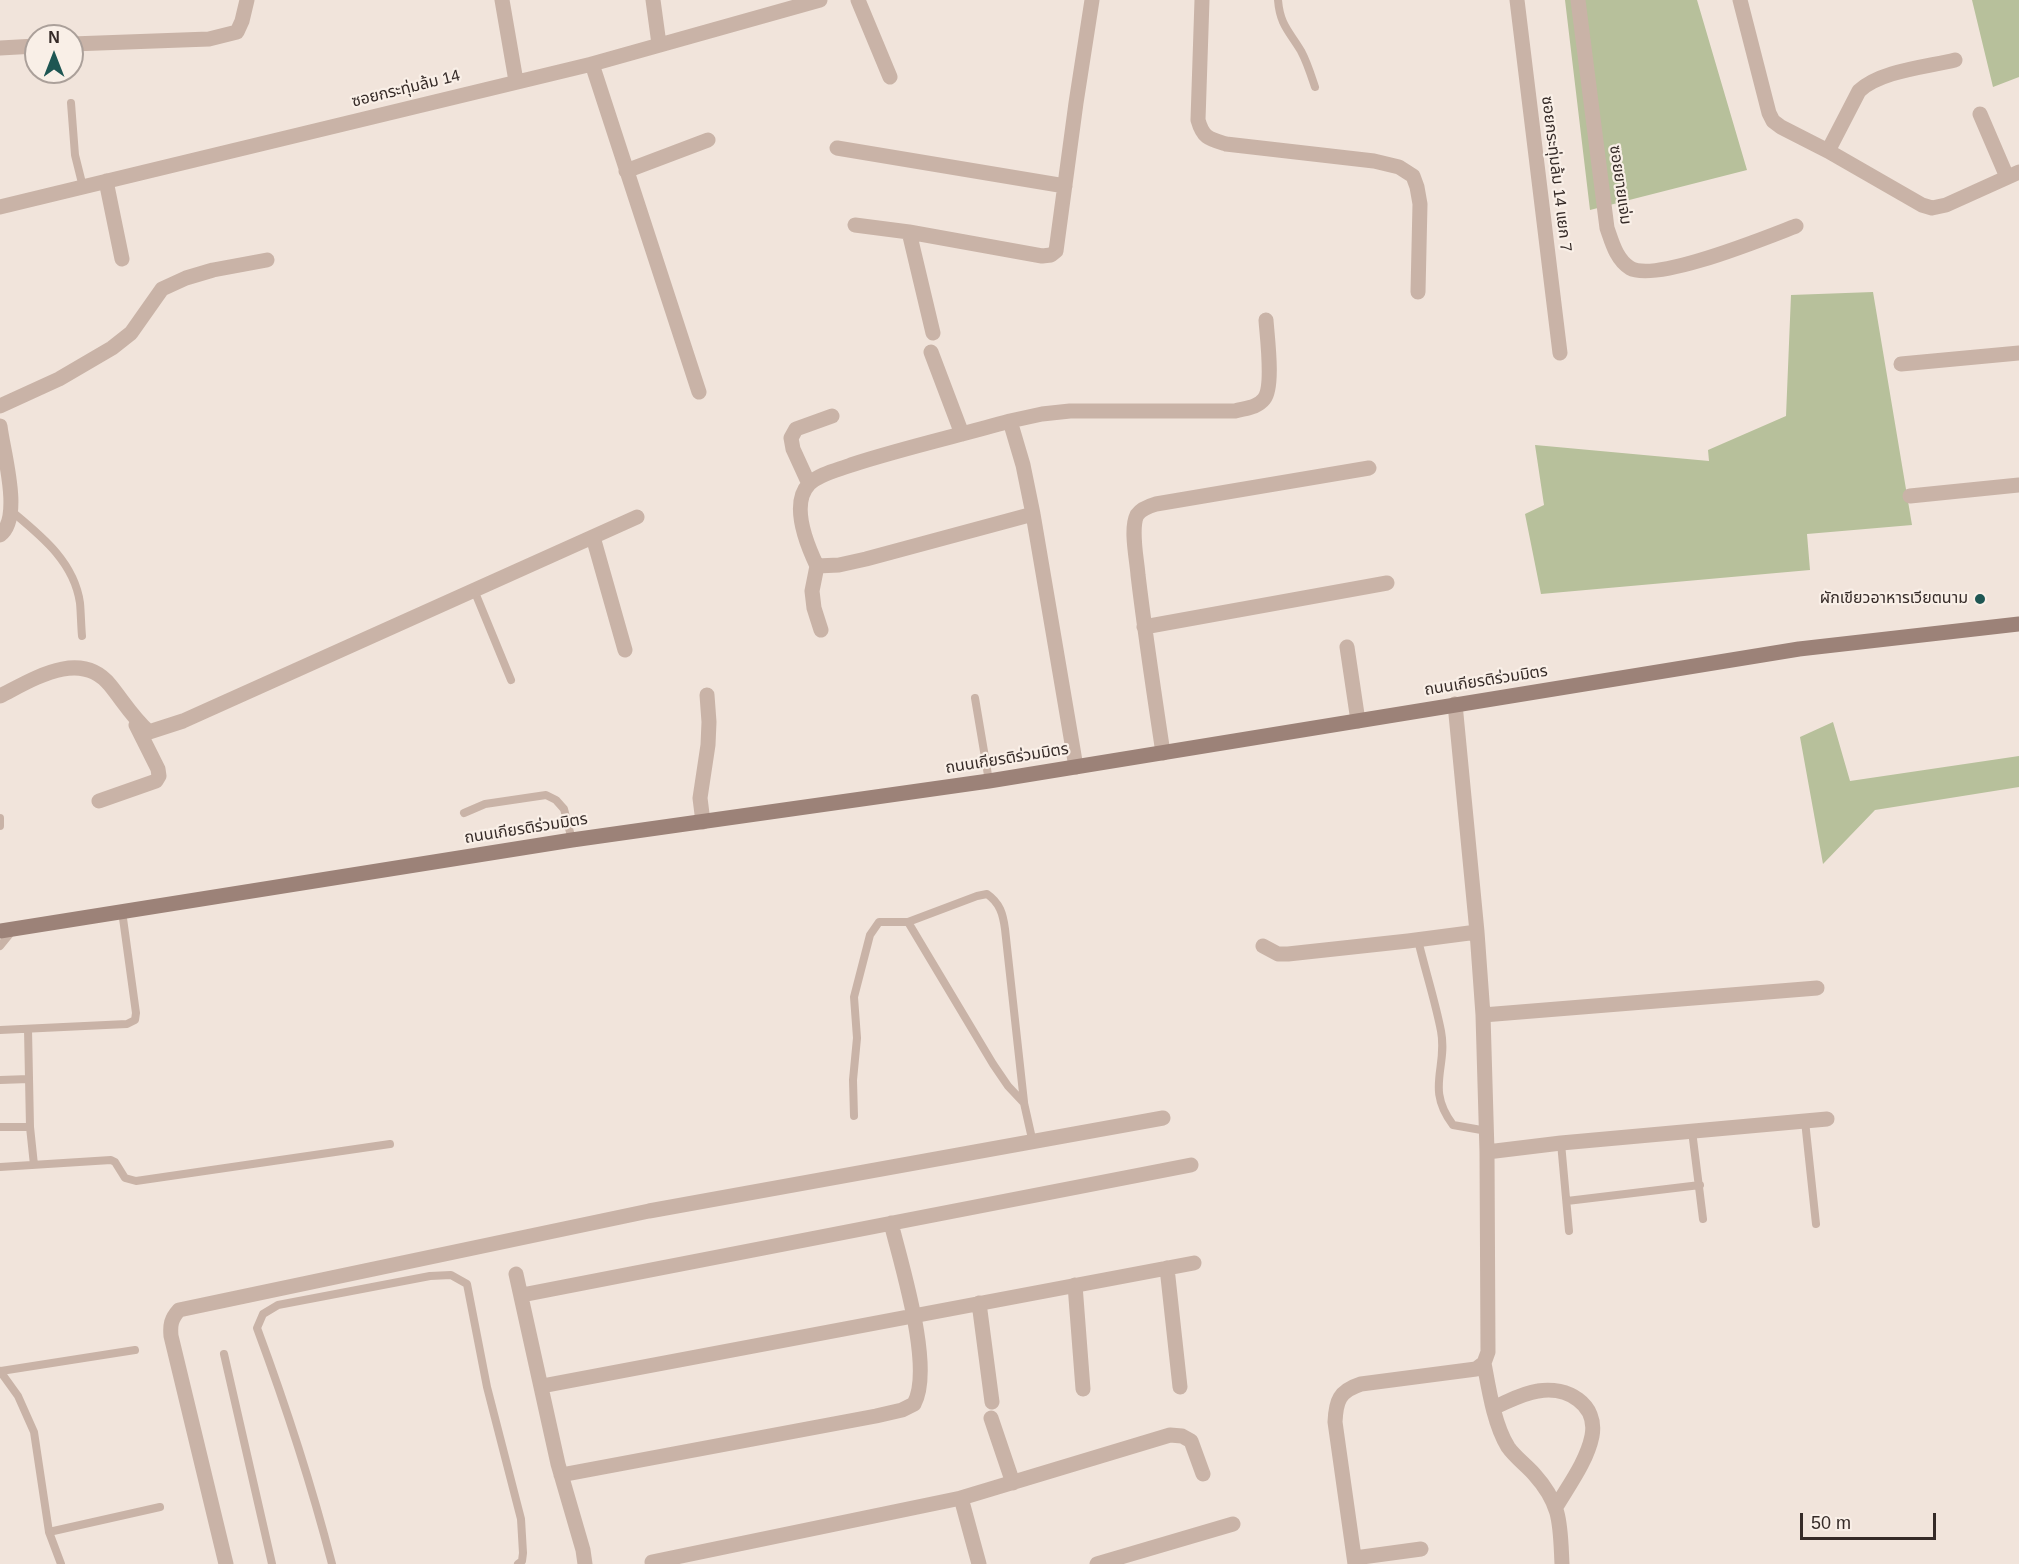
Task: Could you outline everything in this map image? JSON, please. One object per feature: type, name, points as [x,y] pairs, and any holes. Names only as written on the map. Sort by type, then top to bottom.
[{"type":"street","points":[[84,44],[209,39],[226,36],[237,32],[247,0]]},
{"type":"street","points":[[502,0],[516,81]]},
{"type":"street","points":[[653,0],[659,44]]},
{"type":"street","name":"ซอยกระทุ่มล้ม 14","points":[[0,207],[592,64],[819,0]]},
{"type":"street","points":[[858,0],[890,77]]},
{"type":"street","points":[[855,225],[909,232],[1042,256],[1052,255],[1059,241],[1092,0]]},
{"type":"street","points":[[1202,0],[1198,120],[1201,130],[1208,139],[1226,144],[1374,161],[1399,167],[1413,176],[1418,187],[1420,204],[1418,292]]},
{"type":"street","name":"ซอยกระทุ่มล้ม 14 แยก 7","points":[[1517,0],[1560,353]]},
{"type":"street","name":"ซอยยายแจ่ม","points":[[1578,0],[1607,228],[1614,248],[1623,262],[1632,269],[1673,267],[1720,255],[1796,226]]},
{"type":"street","points":[[1742,0],[1769,113],[1773,121],[1922,205],[1932,208],[1946,205],[2013,175],[1980,114]]},
{"type":"street","points":[[0,48],[24,47]]},
{"type":"street","points":[[1828,151],[1859,91],[1866,84],[1880,78],[1955,60]]},
{"type":"street","points":[[592,64],[699,392]]},
{"type":"street","points":[[626,171],[708,140]]},
{"type":"street","points":[[837,148],[1065,186]]},
{"type":"street","points":[[106,181],[122,259]]},
{"type":"street","points":[[909,232],[933,333]]},
{"type":"street","points":[[0,406],[59,379],[112,348],[131,333],[162,289],[186,278],[213,270],[267,260]]},
{"type":"street","points":[[821,630],[812,591],[817,566],[801,520],[801,499],[809,484],[827,473],[872,458],[1042,414],[1070,411],[1235,411],[1256,406],[1266,398],[1269,383],[1266,320]]},
{"type":"street","points":[[931,352],[962,434]]},
{"type":"street","points":[[1901,364],[2019,353]]},
{"type":"street","points":[[809,484],[793,449],[791,438],[796,429],[832,416]]},
{"type":"street","points":[[1010,421],[1023,465],[1033,514],[1076,767]]},
{"type":"street","points":[[0,426],[11,488],[9,524],[0,535]]},
{"type":"street","points":[[1163,753],[1144,627],[1134,527],[1137,514],[1144,508],[1156,504],[1368,468]]},
{"type":"street","points":[[1910,496],[2019,485]]},
{"type":"street","points":[[817,566],[839,565],[866,559],[1033,514]]},
{"type":"street","points":[[0,696],[58,669],[77,667],[95,672],[109,683],[129,711],[149,732],[160,729],[183,721],[637,517]]},
{"type":"street","points":[[593,537],[625,651]]},
{"type":"street","points":[[1144,627],[1388,583]]},
{"type":"street","name":"ถนนเกียรติร่วมมิตร","points":[[7,929],[572,840],[988,781],[1800,649],[2019,624]]},
{"type":"street","points":[[1347,647],[1358,721]]},
{"type":"street","points":[[703,822],[700,798],[708,745],[707,695]]},
{"type":"street","points":[[1421,1549],[1355,1561],[1335,1422],[1336,1405],[1348,1388],[1361,1384],[1476,1369],[1484,1363],[1488,1352],[1487,1152],[1483,1015],[1455,705]]},
{"type":"street","points":[[99,801],[156,781],[159,776],[158,769],[129,711]]},
{"type":"street","points":[[1263,946],[1278,954],[1288,954],[1477,932]]},
{"type":"street","points":[[1483,1015],[1817,988]]},
{"type":"street","points":[[226,1564],[171,1336],[170,1325],[173,1316],[179,1310],[638,1214],[1163,1118]]},
{"type":"street","points":[[1487,1152],[1561,1143],[1827,1119]]},
{"type":"street","points":[[522,1295],[1191,1165]]},
{"type":"street","points":[[561,1475],[833,1425],[876,1416],[914,1404],[920,1385],[921,1365],[913,1315],[891,1223]]},
{"type":"street","points":[[542,1386],[1194,1263]]},
{"type":"street","points":[[1167,1268],[1180,1387]]},
{"type":"street","points":[[516,1274],[561,1475],[585,1564]]},
{"type":"street","points":[[1075,1285],[1083,1389]]},
{"type":"street","points":[[979,1302],[991,1410],[1013,1483]]},
{"type":"street","points":[[1484,1363],[1500,1431],[1510,1450],[1549,1492],[1556,1507],[1560,1526],[1562,1564]]},
{"type":"street","points":[[1495,1407],[1521,1395],[1540,1390],[1561,1392],[1578,1398],[1587,1407],[1594,1421],[1592,1438],[1584,1458],[1556,1507]]},
{"type":"street","points":[[652,1562],[961,1498],[1170,1435],[1182,1436],[1191,1441],[1203,1474]]},
{"type":"street","points":[[961,1498],[979,1564]]},
{"type":"street","points":[[1097,1564],[1233,1524]]},
{"type":"lane","points":[[1278,0],[1279,16],[1307,63],[1315,87]]},
{"type":"lane","points":[[70,102],[75,155],[83,187]]},
{"type":"lane","points":[[10,510],[47,541],[69,570],[80,601],[82,636]]},
{"type":"lane","points":[[474,590],[511,680]]},
{"type":"lane","points":[[975,698],[988,781]]},
{"type":"lane","points":[[464,813],[485,804],[546,795],[556,800],[564,809],[572,840]]},
{"type":"lane","points":[[0,818],[0,826]]},
{"type":"lane","points":[[854,1116],[853,1080],[856,1038],[854,997],[861,962],[870,935],[879,922],[908,922],[987,894],[995,899],[1002,912],[1024,1102],[1033,1143]]},
{"type":"lane","points":[[0,1030],[127,1024],[135,1020],[136,1013],[122,911]]},
{"type":"lane","points":[[908,922],[993,1064],[1008,1086],[1024,1102]]},
{"type":"lane","points":[[0,946],[7,929]]},
{"type":"lane","points":[[1418,940],[1441,1033],[1438,1098],[1444,1114],[1453,1125],[1486,1131]]},
{"type":"lane","points":[[28,1029],[30,1127],[34,1165]]},
{"type":"lane","points":[[0,1080],[29,1079]]},
{"type":"lane","points":[[1805,1121],[1816,1224]]},
{"type":"lane","points":[[0,1127],[30,1127]]},
{"type":"lane","points":[[1692,1131],[1703,1219]]},
{"type":"lane","points":[[1561,1143],[1569,1231]]},
{"type":"lane","points":[[0,1167],[111,1160],[115,1162],[125,1178],[136,1181],[390,1144]]},
{"type":"lane","points":[[1567,1202],[1700,1185]]},
{"type":"lane","points":[[332,1564],[315,1498],[290,1418],[257,1328],[263,1314],[279,1305],[430,1276],[451,1275],[466,1284],[487,1387],[521,1520],[524,1552],[522,1561],[518,1564]]},
{"type":"lane","points":[[61,1564],[49,1532],[34,1432],[18,1396],[0,1371],[135,1350]]},
{"type":"lane","points":[[224,1354],[272,1564]]},
{"type":"lane","points":[[49,1532],[160,1507]]},
{"type":"green space","points":[[1565,0],[1697,0],[1747,170],[1590,210]]},
{"type":"green space","points":[[1972,0],[2019,0],[2019,77],[1993,87]]},
{"type":"green space","points":[[1873,292],[1912,525],[1807,534],[1810,570],[1541,594],[1525,514],[1544,505],[1535,445],[1709,461],[1708,450],[1786,416],[1791,295]]},
{"type":"green space","points":[[1833,722],[1850,781],[2019,756],[2019,787],[1875,810],[1823,864],[1800,737]]},
{"type":"place","name":"ผักเขียวอาหารเวียตนาม","points":[[1980,599]]}]
